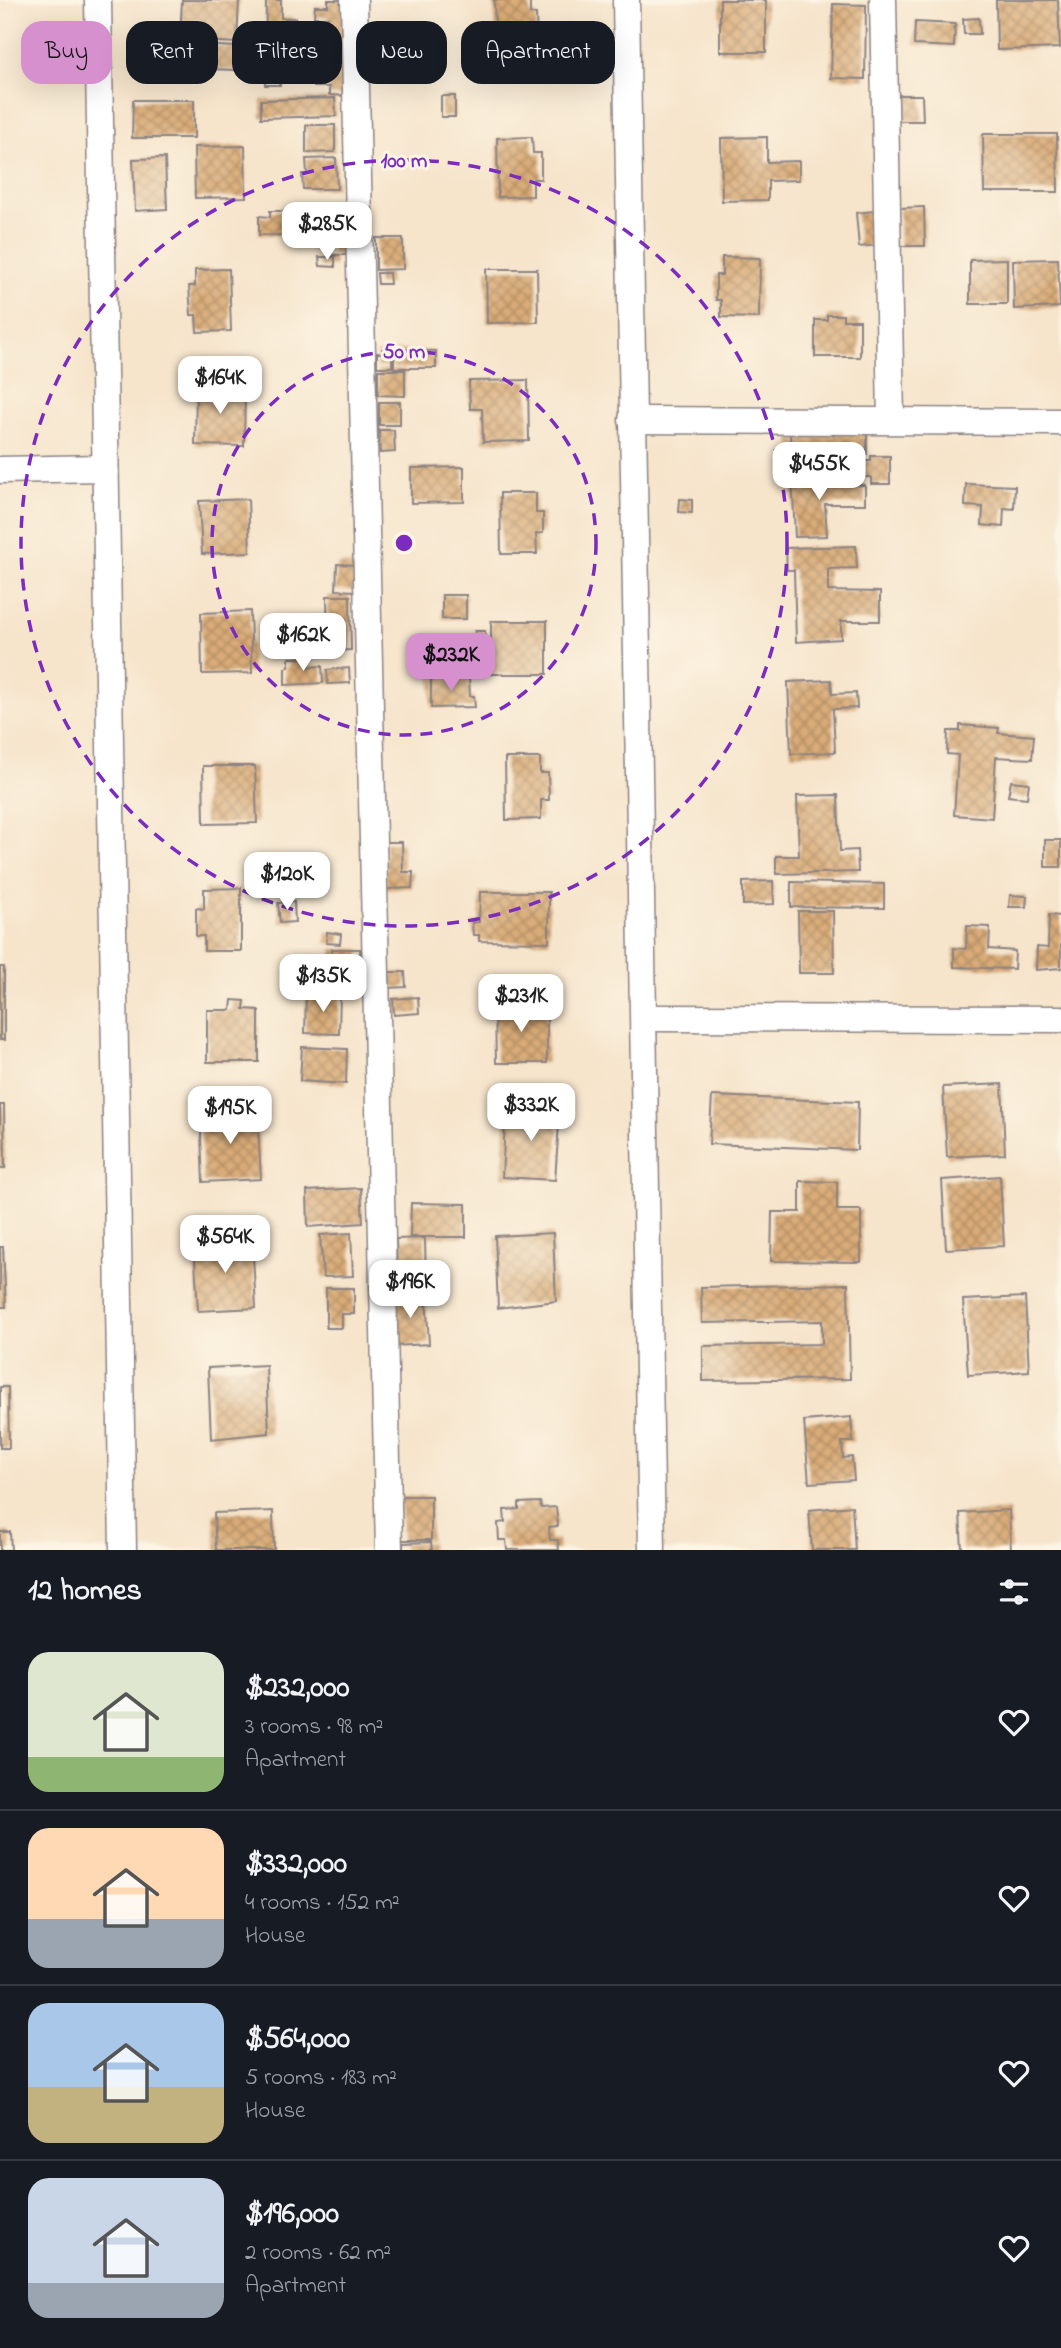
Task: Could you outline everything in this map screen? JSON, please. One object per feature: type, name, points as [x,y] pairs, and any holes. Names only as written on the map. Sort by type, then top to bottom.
[{"type":"street","points":[[98,0],[103,468],[123,1550]]},
{"type":"street","points":[[354,0],[389,1550]]},
{"type":"street","points":[[626,0],[652,1550]]},
{"type":"street","points":[[883,0],[891,419]]},
{"type":"street","points":[[632,420],[891,419],[1061,422]]},
{"type":"street","points":[[0,470],[103,468]]},
{"type":"street","points":[[644,1018],[1061,1019]]},
{"type":"building","points":[[182,0],[239,0],[238,21],[232,21],[232,43],[218,42],[218,21],[181,21]]},
{"type":"building","points":[[266,0],[281,0],[281,18],[295,18],[295,21],[266,21]]},
{"type":"building","points":[[328,0],[346,0],[347,96],[329,95],[329,87],[314,87],[314,84],[342,84],[342,21],[314,17],[315,6],[328,6]]},
{"type":"building","points":[[494,0],[530,0],[530,14],[536,14],[536,21],[495,21]]},
{"type":"building","points":[[720,0],[766,0],[766,52],[720,52]]},
{"type":"building","points":[[996,0],[1058,0],[1060,48],[997,50]]},
{"type":"building","points":[[833,4],[866,5],[865,79],[831,78]]},
{"type":"building","points":[[979,18],[980,34],[964,34],[963,19]]},
{"type":"building","points":[[915,22],[955,24],[954,47],[914,45]]},
{"type":"building","points":[[218,46],[232,47],[232,70],[218,69]]},
{"type":"building","points":[[898,95],[922,95],[923,121],[898,121]]},
{"type":"building","points":[[441,96],[455,96],[455,117],[441,117]]},
{"type":"building","points":[[335,98],[336,116],[261,118],[261,100]]},
{"type":"building","points":[[133,100],[194,100],[194,138],[132,138]]},
{"type":"building","points":[[306,125],[335,125],[335,152],[306,153]]},
{"type":"building","points":[[983,134],[1057,134],[1058,192],[984,192]]},
{"type":"building","points":[[532,137],[533,153],[541,153],[541,179],[533,179],[533,196],[498,197],[497,138]]},
{"type":"building","points":[[767,137],[767,162],[799,161],[799,180],[768,181],[768,200],[722,201],[721,138]]},
{"type":"building","points":[[245,146],[246,197],[195,198],[194,147]]},
{"type":"building","points":[[165,158],[167,209],[135,211],[133,159]]},
{"type":"building","points":[[336,158],[337,189],[303,189],[302,174],[307,174],[306,159]]},
{"type":"building","points":[[924,207],[925,246],[900,246],[899,208]]},
{"type":"building","points":[[270,211],[288,211],[288,217],[340,217],[340,236],[259,235],[259,216],[270,217]]},
{"type":"building","points":[[874,211],[877,245],[859,247],[856,213]]},
{"type":"building","points":[[376,238],[403,238],[403,269],[376,270]]},
{"type":"building","points":[[332,241],[346,242],[346,255],[331,255]]},
{"type":"building","points":[[319,257],[335,257],[335,267],[320,266]]},
{"type":"building","points":[[722,257],[760,258],[759,318],[721,317],[721,300],[716,300],[716,275],[722,275]]},
{"type":"building","points":[[1007,259],[1007,304],[970,304],[970,260]]},
{"type":"building","points":[[1058,259],[1060,307],[1014,309],[1013,260]]},
{"type":"building","points":[[229,269],[231,331],[197,332],[196,315],[191,315],[189,286],[195,286],[195,270]]},
{"type":"building","points":[[486,269],[537,269],[538,322],[487,323]]},
{"type":"building","points":[[377,273],[389,273],[390,284],[378,284]]},
{"type":"building","points":[[827,315],[843,315],[843,320],[860,320],[860,357],[815,357],[815,320],[827,320]]},
{"type":"building","points":[[394,350],[436,351],[436,368],[394,368]]},
{"type":"building","points":[[377,353],[392,353],[392,367],[377,367]]},
{"type":"building","points":[[378,370],[405,370],[405,396],[378,395]]},
{"type":"building","points":[[222,379],[235,379],[235,389],[245,389],[244,446],[195,445],[196,388],[222,389]]},
{"type":"building","points":[[528,380],[529,441],[483,442],[482,409],[470,409],[469,381]]},
{"type":"building","points":[[379,402],[400,402],[400,425],[379,425]]},
{"type":"building","points":[[379,430],[394,430],[395,452],[380,453]]},
{"type":"building","points":[[790,433],[867,433],[867,454],[819,455],[819,468],[791,467]]},
{"type":"building","points":[[871,456],[890,456],[890,484],[871,484],[871,477],[827,477],[827,461],[871,461]]},
{"type":"building","points":[[464,467],[464,502],[411,503],[411,468]]},
{"type":"building","points":[[823,472],[824,485],[865,485],[865,504],[825,504],[827,536],[795,537],[792,474]]},
{"type":"building","points":[[966,484],[1015,486],[1014,509],[1004,508],[1003,527],[982,525],[983,507],[965,506]]},
{"type":"building","points":[[500,493],[536,493],[536,513],[543,513],[543,533],[536,534],[537,554],[501,554]]},
{"type":"building","points":[[248,499],[250,552],[202,554],[199,501]]},
{"type":"building","points":[[680,499],[692,500],[692,513],[679,512]]},
{"type":"building","points":[[856,546],[857,568],[828,569],[828,591],[880,592],[880,621],[841,621],[841,639],[796,642],[794,570],[787,570],[786,548]]},
{"type":"building","points":[[337,564],[356,565],[355,591],[336,590]]},
{"type":"building","points":[[442,595],[466,595],[466,619],[442,619]]},
{"type":"building","points":[[327,596],[350,596],[351,650],[328,651]]},
{"type":"building","points":[[250,611],[252,673],[202,674],[201,613]]},
{"type":"building","points":[[491,621],[547,621],[547,674],[491,674]]},
{"type":"building","points":[[475,631],[485,631],[485,648],[476,648]]},
{"type":"building","points":[[289,658],[310,658],[309,667],[322,666],[323,683],[285,685],[285,668],[289,667]]},
{"type":"building","points":[[349,668],[350,683],[328,684],[327,670]]},
{"type":"building","points":[[431,677],[469,677],[470,696],[474,696],[475,707],[431,708]]},
{"type":"building","points":[[831,680],[832,694],[856,693],[857,708],[833,709],[835,752],[791,754],[788,682]]},
{"type":"building","points":[[960,725],[999,728],[998,733],[1034,736],[1032,759],[996,757],[992,818],[954,815],[958,755],[947,754],[948,731],[960,731]]},
{"type":"building","points":[[505,758],[540,758],[540,773],[548,773],[549,800],[541,800],[541,819],[506,820]]},
{"type":"building","points":[[203,766],[255,766],[257,823],[204,824]]},
{"type":"building","points":[[1011,781],[1029,783],[1027,798],[1008,796]]},
{"type":"building","points":[[838,795],[840,851],[857,850],[858,872],[776,874],[776,856],[799,856],[797,796]]},
{"type":"building","points":[[1045,840],[1061,840],[1061,867],[1045,867]]},
{"type":"building","points":[[385,842],[402,842],[403,872],[413,872],[412,888],[386,889]]},
{"type":"building","points":[[773,881],[774,904],[743,905],[743,882]]},
{"type":"building","points":[[791,882],[884,884],[884,908],[791,907]]},
{"type":"building","points":[[241,888],[241,951],[204,951],[204,936],[196,936],[196,908],[204,909],[204,889]]},
{"type":"building","points":[[480,892],[549,892],[549,942],[479,941],[479,935],[473,935],[472,922],[479,922]]},
{"type":"building","points":[[1010,895],[1027,896],[1026,907],[1009,907]]},
{"type":"building","points":[[294,902],[295,922],[280,923],[278,903]]},
{"type":"building","points":[[798,911],[833,911],[834,973],[799,973]]},
{"type":"building","points":[[1049,915],[1061,916],[1061,968],[1036,970],[1037,947],[1048,948]]},
{"type":"building","points":[[967,926],[990,927],[989,949],[1015,951],[1014,969],[954,967],[954,948],[966,949]]},
{"type":"building","points":[[327,932],[341,934],[340,944],[326,943]]},
{"type":"building","points":[[332,949],[360,949],[360,965],[332,965]]},
{"type":"building","points":[[0,967],[4,967],[4,1040],[0,1040]]},
{"type":"building","points":[[387,972],[405,972],[406,987],[387,988]]},
{"type":"building","points":[[343,976],[359,976],[359,989],[343,989]]},
{"type":"building","points":[[306,993],[340,994],[339,1034],[305,1033]]},
{"type":"building","points":[[418,997],[419,1013],[394,1015],[393,999]]},
{"type":"building","points":[[232,1000],[245,1001],[244,1009],[259,1010],[259,1062],[207,1062],[207,1010],[231,1010]]},
{"type":"building","points":[[547,1005],[547,1063],[496,1063],[495,1006]]},
{"type":"building","points":[[302,1047],[347,1049],[346,1084],[300,1081]]},
{"type":"building","points":[[1002,1084],[1005,1154],[947,1157],[943,1087]]},
{"type":"building","points":[[712,1096],[858,1102],[857,1150],[709,1144]]},
{"type":"building","points":[[0,1105],[4,1105],[5,1168],[0,1168]]},
{"type":"building","points":[[506,1106],[560,1109],[555,1180],[502,1177]]},
{"type":"building","points":[[257,1109],[261,1179],[203,1182],[200,1113]]},
{"type":"building","points":[[1000,1176],[1004,1246],[946,1249],[942,1180]]},
{"type":"building","points":[[800,1181],[837,1182],[837,1210],[861,1210],[861,1262],[771,1261],[772,1212],[800,1212]]},
{"type":"building","points":[[361,1188],[363,1223],[308,1227],[307,1191]]},
{"type":"building","points":[[411,1203],[466,1204],[466,1237],[410,1237]]},
{"type":"building","points":[[351,1233],[353,1276],[323,1277],[320,1235]]},
{"type":"building","points":[[553,1233],[556,1301],[498,1308],[495,1236]]},
{"type":"building","points":[[252,1238],[256,1308],[198,1311],[194,1242]]},
{"type":"building","points":[[425,1238],[426,1288],[397,1289],[396,1239]]},
{"type":"building","points":[[0,1247],[3,1247],[6,1307],[0,1307]]},
{"type":"building","points":[[848,1284],[850,1379],[703,1381],[703,1346],[822,1344],[822,1321],[702,1323],[701,1287]]},
{"type":"building","points":[[326,1288],[354,1288],[354,1314],[342,1314],[342,1328],[326,1328]]},
{"type":"building","points":[[426,1294],[429,1344],[394,1346],[391,1296]]},
{"type":"building","points":[[1025,1297],[1029,1371],[968,1375],[963,1300]]},
{"type":"building","points":[[266,1365],[269,1433],[211,1439],[208,1368]]},
{"type":"building","points":[[0,1387],[8,1387],[9,1448],[0,1448]]},
{"type":"building","points":[[851,1417],[853,1442],[842,1442],[843,1458],[852,1457],[854,1480],[809,1483],[804,1421]]},
{"type":"building","points":[[401,1496],[431,1496],[431,1540],[402,1540]]},
{"type":"building","points":[[540,1502],[541,1508],[556,1507],[558,1526],[549,1527],[550,1540],[558,1540],[559,1550],[507,1550],[506,1540],[499,1540],[498,1523],[505,1522],[504,1510],[519,1509],[519,1503]]},
{"type":"building","points":[[852,1506],[855,1550],[812,1550],[809,1510]]},
{"type":"building","points":[[1009,1510],[1011,1550],[962,1550],[960,1513]]},
{"type":"building","points":[[273,1511],[274,1550],[216,1550],[214,1513]]},
{"type":"building","points":[[0,1532],[10,1532],[11,1550],[0,1550]]},
{"type":"building","points":[[431,1542],[432,1550],[403,1550],[403,1543]]}]
